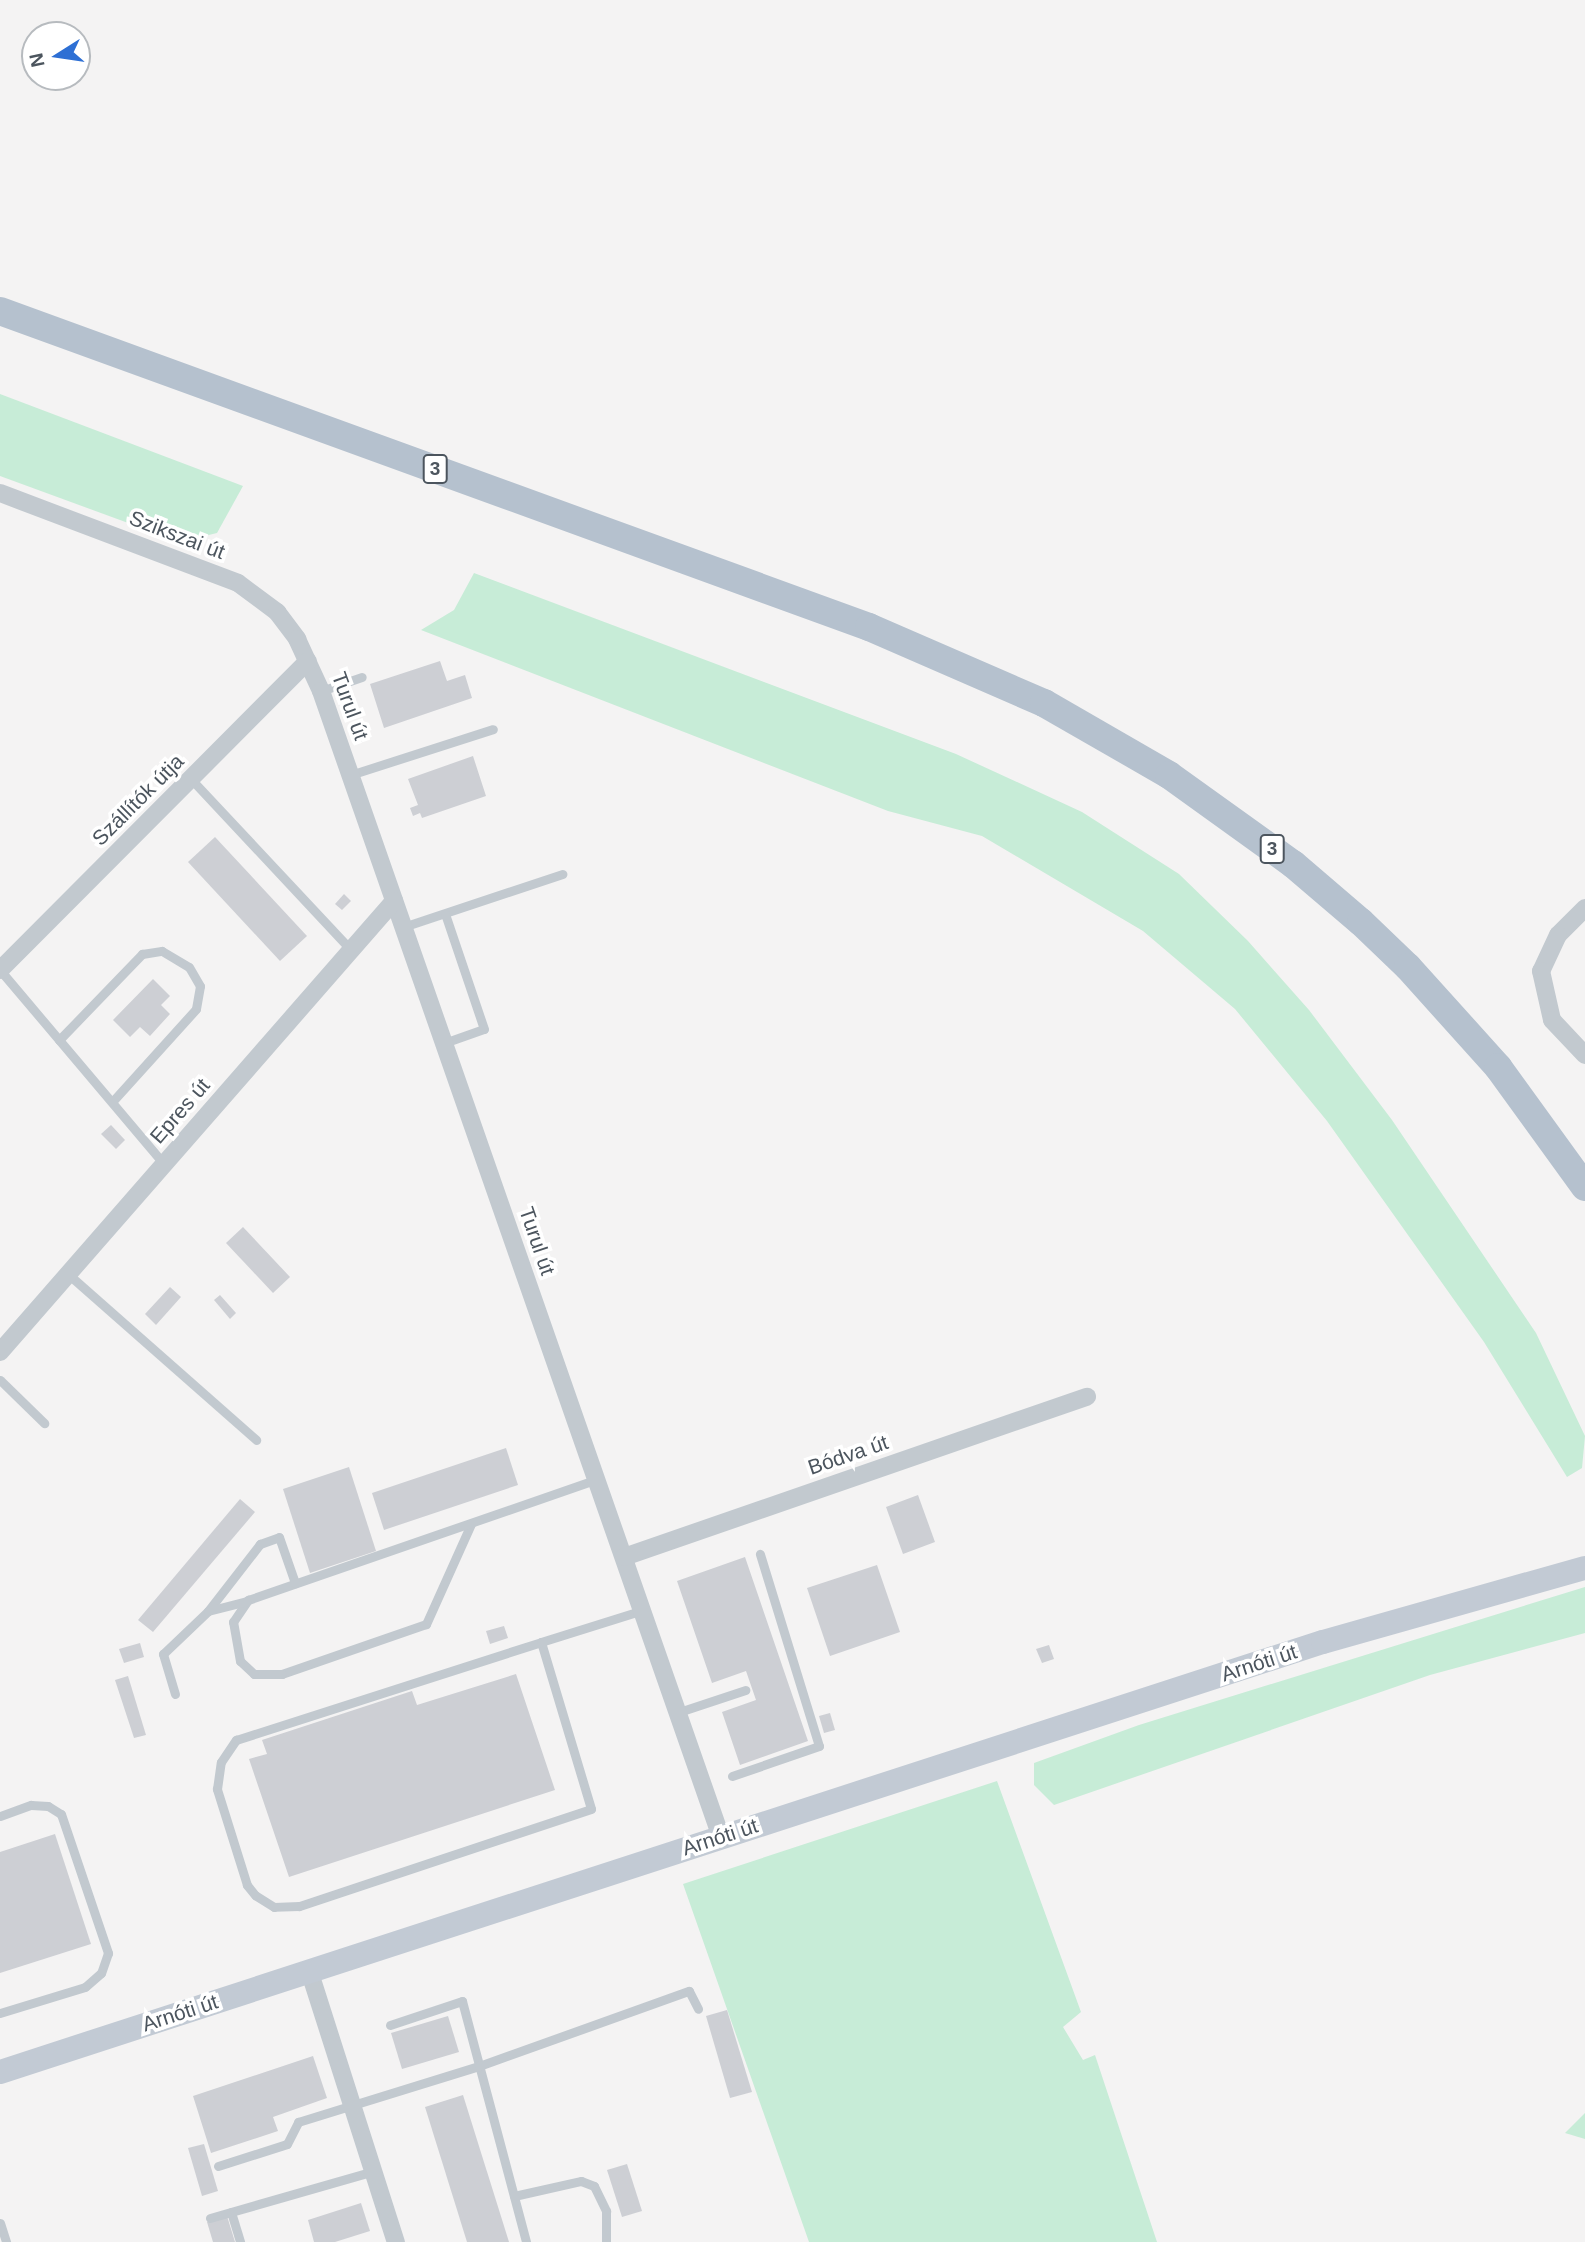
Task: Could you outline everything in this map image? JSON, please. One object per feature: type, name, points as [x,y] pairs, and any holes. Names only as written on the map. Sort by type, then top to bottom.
[{"type":"main road","name":"3","points":[[0,311],[869,627],[1044,703],[1169,775],[1293,864],[1361,922],[1408,967],[1489,1057],[1585,1187]]},
{"type":"main road","points":[[1441,1607],[1585,1550]]},
{"type":"main road","points":[[1441,1607],[1585,1568]]},
{"type":"main road","name":"Arnóti út","points":[[0,2073],[309,1970],[1441,1607]]},
{"type":"street","name":"Szikszai út","points":[[0,493],[237,583],[277,612],[308,661]]},
{"type":"street","name":"Turul út","points":[[308,661],[321,691],[721,1837]]},
{"type":"street","name":"Szállítók útja","points":[[0,970],[308,661]]},
{"type":"street","name":"Epres út","points":[[0,1352],[394,901]]},
{"type":"street","points":[[1585,908],[1558,936],[1541,971],[1552,1020],[1585,1055]]},
{"type":"street","name":"Bódva út","points":[[624,1557],[1087,1397]]},
{"type":"street","points":[[309,1970],[397,2242]]},
{"type":"lane","points":[[321,691],[362,677]]},
{"type":"lane","points":[[350,775],[493,729]]},
{"type":"lane","points":[[191,779],[350,949]]},
{"type":"lane","points":[[403,927],[562,874]]},
{"type":"lane","points":[[444,1043],[484,1029],[445,914]]},
{"type":"lane","points":[[60,1040],[142,954],[162,951],[189,967],[200,986],[196,1009],[112,1102]]},
{"type":"lane","points":[[0,970],[164,1164]]},
{"type":"lane","points":[[68,1274],[256,1440]]},
{"type":"lane","points":[[0,1380],[44,1423]]},
{"type":"lane","points":[[208,1611],[248,1600],[597,1479]]},
{"type":"lane","points":[[248,1600],[233,1622],[240,1661],[254,1674],[282,1674],[426,1624],[471,1524]]},
{"type":"lane","points":[[175,1694],[163,1654],[208,1611],[260,1544],[279,1537],[295,1583]]},
{"type":"lane","points":[[732,1776],[819,1746],[760,1553]]},
{"type":"lane","points":[[541,1642],[591,1808],[299,1906],[274,1907],[255,1895],[247,1885],[217,1789],[221,1762],[236,1740],[541,1642],[643,1610]]},
{"type":"lane","points":[[679,1712],[745,1690]]},
{"type":"lane","points":[[0,1816],[31,1805],[48,1806],[61,1814],[108,1953],[101,1973],[85,1987],[0,2013]]},
{"type":"lane","points":[[218,2166],[287,2144],[298,2122],[479,2066],[690,1991],[698,2009]]},
{"type":"lane","points":[[390,2025],[462,2001],[526,2242]]},
{"type":"lane","points":[[210,2218],[374,2171]]},
{"type":"lane","points":[[514,2196],[581,2180],[594,2186],[606,2211],[606,2242]]},
{"type":"lane","points":[[231,2212],[240,2242]]},
{"type":"lane","points":[[0,2223],[6,2242]]},
{"type":"green space","points":[[0,394],[243,486],[217,533],[180,542],[0,476]]},
{"type":"green space","points":[[474,573],[956,754],[1082,812],[1179,874],[1248,941],[1309,1010],[1392,1120],[1536,1333],[1585,1436],[1582,1468],[1567,1477],[1484,1342],[1327,1121],[1235,1009],[1143,931],[982,836],[888,811],[421,630],[454,610]]},
{"type":"green space","points":[[1585,1587],[1585,1633],[1430,1675],[1054,1805],[1034,1785],[1034,1763],[1139,1725]]},
{"type":"green space","points":[[997,1781],[1081,2012],[1063,2027],[1083,2060],[1095,2055],[1157,2242],[809,2242],[683,1884]]},
{"type":"green space","points":[[1585,2113],[1585,2139],[1565,2133]]},
{"type":"building","points":[[440,661],[447,681],[465,675],[472,698],[384,728],[370,684]]},
{"type":"building","points":[[473,756],[486,796],[422,818],[420,813],[413,816],[410,808],[418,805],[408,779]]},
{"type":"building","points":[[215,837],[307,936],[280,961],[188,862]]},
{"type":"building","points":[[344,894],[351,901],[342,910],[335,904]]},
{"type":"building","points":[[153,979],[170,996],[161,1005],[170,1014],[150,1036],[140,1027],[130,1037],[113,1020]]},
{"type":"building","points":[[111,1125],[125,1140],[116,1149],[101,1134]]},
{"type":"building","points":[[243,1227],[290,1277],[273,1293],[226,1243]]},
{"type":"building","points":[[170,1287],[181,1297],[156,1325],[145,1314]]},
{"type":"building","points":[[220,1295],[236,1313],[230,1319],[214,1300]]},
{"type":"building","points":[[506,1448],[518,1485],[384,1530],[372,1493]]},
{"type":"building","points":[[349,1467],[376,1551],[310,1573],[283,1489]]},
{"type":"building","points":[[918,1495],[935,1542],[903,1554],[886,1507]]},
{"type":"building","points":[[240,1499],[255,1512],[153,1632],[138,1620]]},
{"type":"building","points":[[745,1557],[808,1741],[740,1765],[722,1712],[756,1700],[746,1671],[712,1683],[677,1581]]},
{"type":"building","points":[[877,1565],[900,1632],[830,1656],[807,1588]]},
{"type":"building","points":[[504,1626],[508,1638],[490,1644],[486,1631]]},
{"type":"building","points":[[140,1643],[144,1657],[124,1663],[119,1649]]},
{"type":"building","points":[[1049,1645],[1054,1659],[1042,1663],[1036,1649]]},
{"type":"building","points":[[516,1674],[555,1790],[289,1877],[249,1759],[267,1754],[262,1740],[412,1691],[417,1705]]},
{"type":"building","points":[[128,1676],[146,1735],[134,1738],[115,1680]]},
{"type":"building","points":[[830,1713],[835,1730],[824,1733],[819,1716]]},
{"type":"building","points":[[55,1834],[91,1944],[0,1973],[0,1852]]},
{"type":"building","points":[[727,2010],[752,2092],[730,2098],[706,2016]]},
{"type":"building","points":[[448,2016],[459,2052],[402,2069],[391,2033]]},
{"type":"building","points":[[313,2056],[327,2098],[273,2117],[278,2131],[211,2153],[193,2096]]},
{"type":"building","points":[[463,2095],[509,2242],[467,2242],[425,2107]]},
{"type":"building","points":[[204,2144],[218,2191],[202,2196],[188,2148]]},
{"type":"building","points":[[627,2164],[642,2211],[622,2217],[607,2170]]},
{"type":"building","points":[[361,2203],[370,2231],[335,2242],[314,2242],[308,2220]]},
{"type":"building","points":[[227,2216],[235,2242],[213,2242],[207,2222]]}]
